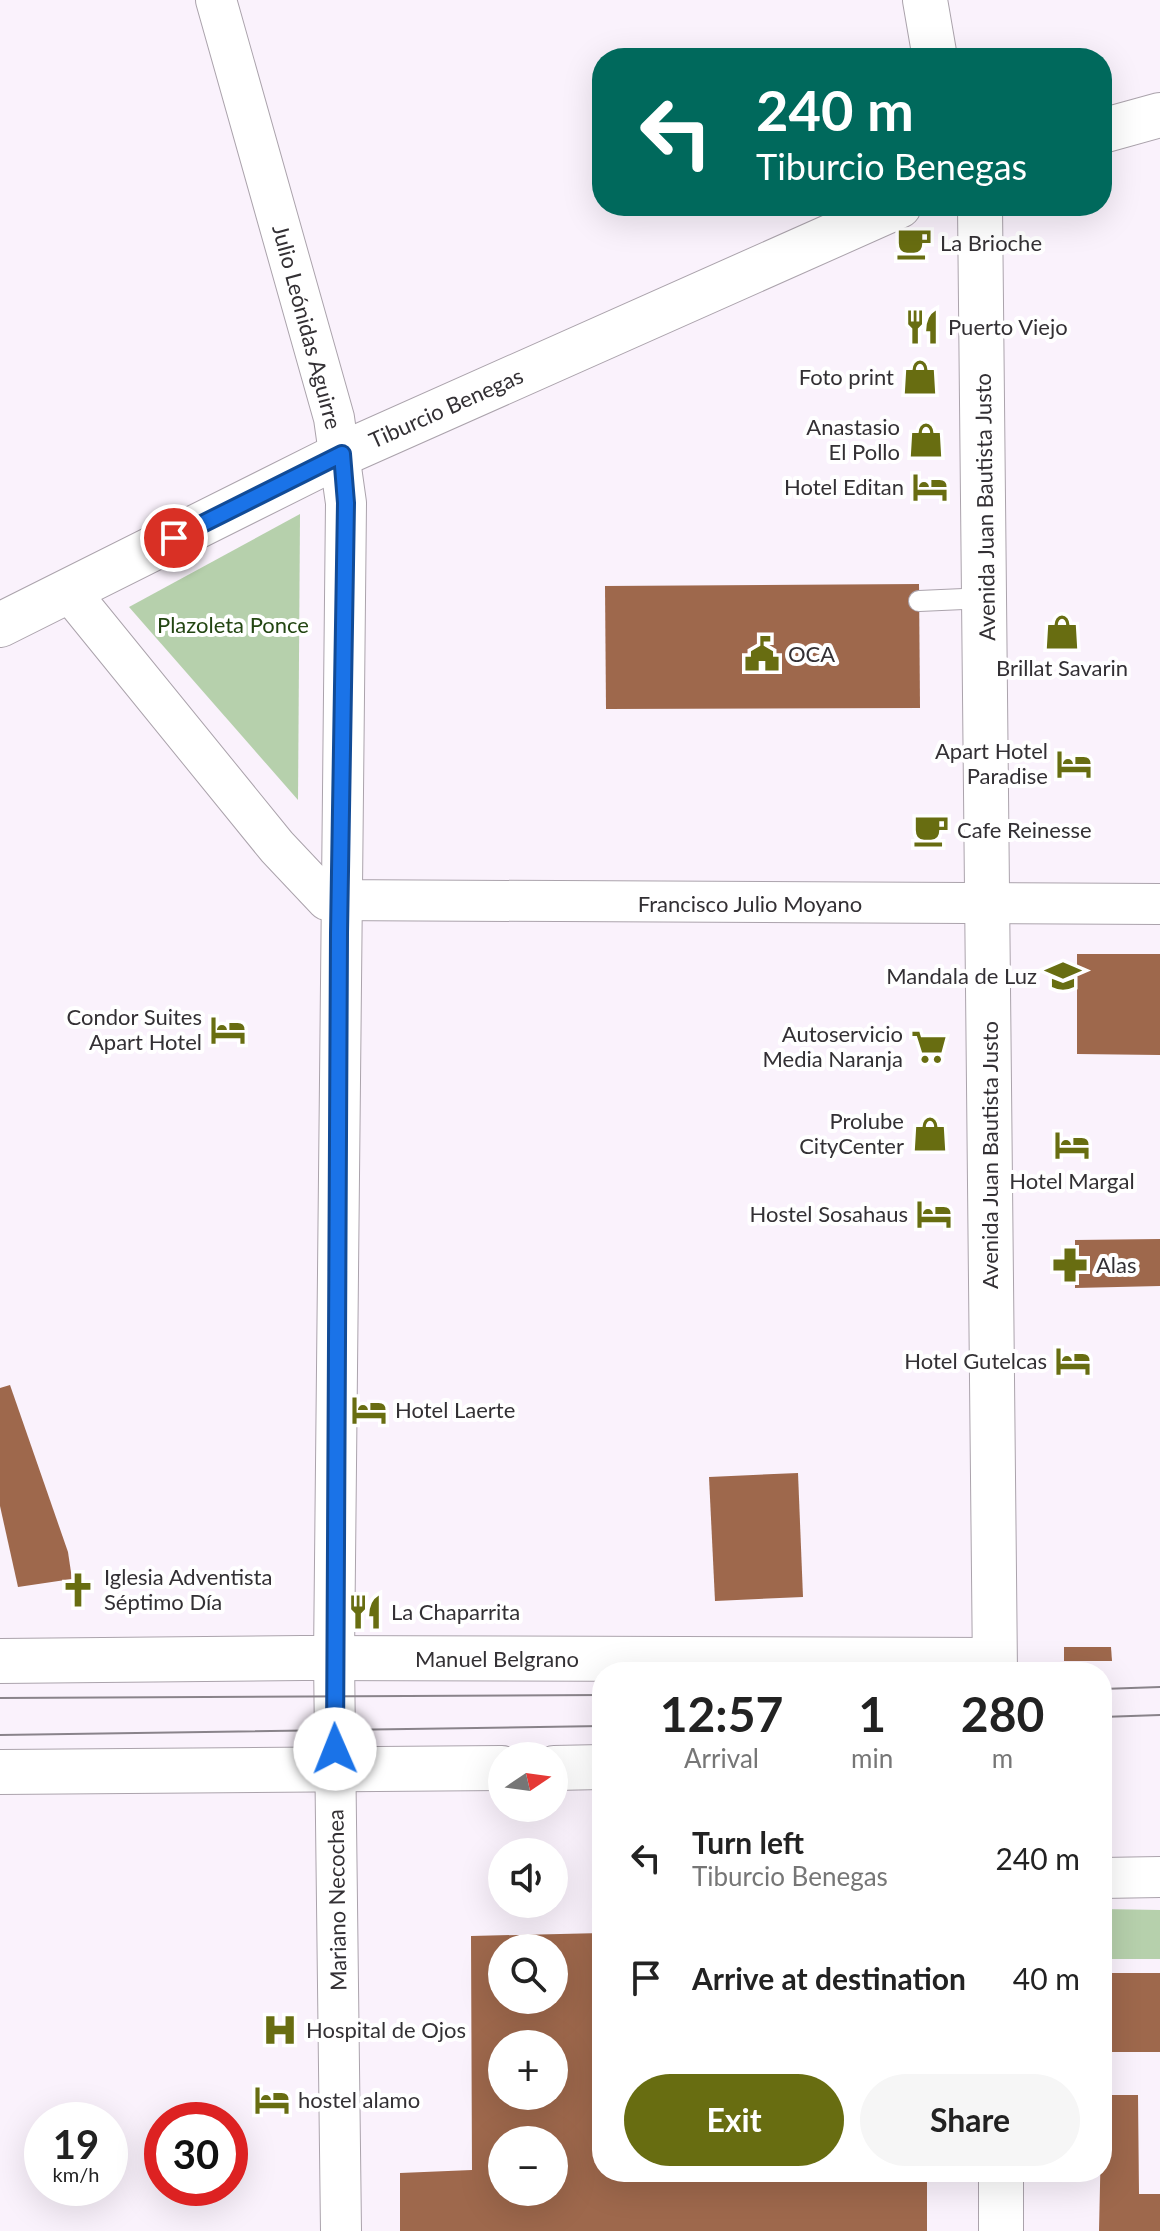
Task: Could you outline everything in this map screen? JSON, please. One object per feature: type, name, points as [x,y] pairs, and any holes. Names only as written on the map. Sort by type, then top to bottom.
[{"type":"street","name":"Julio Leónidas Aguirre","points":[[216,0],[342,454],[346,503],[335,1712]]},
{"type":"street","points":[[925,0],[933,48]]},
{"type":"street","points":[[1112,128],[1160,115]]},
{"type":"street","name":"Tiburcio Benegas","points":[[0,625],[342,454],[877,216]]},
{"type":"street","name":"Avenida Juan Bautista Justo","points":[[980,216],[994,1662]]},
{"type":"street","points":[[69,591],[315,890],[327,900],[340,901]]},
{"type":"street","name":"Francisco Julio Moyano","points":[[340,901],[1160,904]]},
{"type":"street","name":"Manuel Belgrano","points":[[0,1661],[334,1658],[664,1662]]},
{"type":"street","name":"Mariano Necochea","points":[[335,1712],[341,2231]]},
{"type":"street","points":[[568,1768],[592,1767]]},
{"type":"street","points":[[0,1772],[488,1768]]},
{"type":"street","points":[[1112,1878],[1160,1877]]},
{"type":"street","points":[[1001,2182],[1001,2231]]},
{"type":"lane","points":[[919,601],[986,598]]},
{"type":"green space","name":"Plazoleta Ponce","points":[[300,514],[298,800],[129,607]]},
{"type":"green space","points":[[1112,1909],[1160,1910],[1160,1959],[1112,1959]]},
{"type":"building","name":"OCA","points":[[919,584],[920,708],[606,709],[605,586]]},
{"type":"building","points":[[1077,954],[1160,954],[1160,1055],[1077,1054]]},
{"type":"building","points":[[1160,1239],[1160,1286],[1075,1288],[1075,1240]]},
{"type":"building","points":[[10,1385],[68,1552],[72,1579],[18,1587],[0,1506],[0,1388]]},
{"type":"building","points":[[798,1473],[803,1597],[715,1601],[709,1477]]},
{"type":"building","points":[[1064,1647],[1111,1647],[1112,1661],[1064,1661]]},
{"type":"building","points":[[592,1933],[592,2182],[927,2182],[927,2231],[400,2231],[400,2173],[472,2170],[471,1936],[488,1936],[488,2014],[568,2014],[568,1934],[558,1934]]},
{"type":"building","points":[[1112,1973],[1160,1973],[1160,2052],[1112,2052]]},
{"type":"building","points":[[1112,2095],[1138,2095],[1139,2194],[1160,2194],[1160,2231],[1099,2231],[1100,2182],[1112,2182]]},
{"type":"tram line","points":[[1112,1689],[1160,1687]]},
{"type":"tram line","points":[[0,1698],[592,1695]]},
{"type":"tram line","points":[[1112,1717],[1160,1715]]},
{"type":"tram line","points":[[0,1735],[592,1726]]},
{"type":"place","name":"La Brioche","points":[[914,243]]},
{"type":"place","name":"Puerto Viejo","points":[[922,327]]},
{"type":"place","name":"Foto print","points":[[920,377]]},
{"type":"place","name":"Anastasio El Pollo","points":[[926,440]]},
{"type":"place","name":"Hotel Editan","points":[[930,487]]},
{"type":"place","name":"Brillat Savarin","points":[[1062,632]]},
{"type":"place","name":"OCA","points":[[762,654]]},
{"type":"place","name":"Apart Hotel Paradise","points":[[1074,764]]},
{"type":"place","name":"Cafe Reinesse","points":[[931,830]]},
{"type":"place","name":"Mandala de Luz","points":[[1063,976]]},
{"type":"place","name":"Condor Suites Apart Hotel","points":[[228,1030]]},
{"type":"place","name":"Autoservicio Media Naranja","points":[[929,1047]]},
{"type":"place","name":"Prolube CityCenter","points":[[930,1134]]},
{"type":"place","name":"Hotel Margal","points":[[1072,1145]]},
{"type":"place","name":"Hostel Sosahaus","points":[[934,1214]]},
{"type":"place","name":"Alas","points":[[1070,1265]]},
{"type":"place","name":"Hotel Gutelcas","points":[[1073,1361]]},
{"type":"place","name":"Hotel Laerte","points":[[369,1410]]},
{"type":"place","name":"Iglesia Adventista Séptimo Día","points":[[78,1590]]},
{"type":"place","name":"La Chaparrita","points":[[365,1612]]},
{"type":"place","name":"Hospital de Ojos","points":[[280,2030]]},
{"type":"place","name":"hostel alamo","points":[[272,2100]]},
{"type":"route","points":[[174,538],[342,454],[346,503],[339,933],[335,1749]]}]
